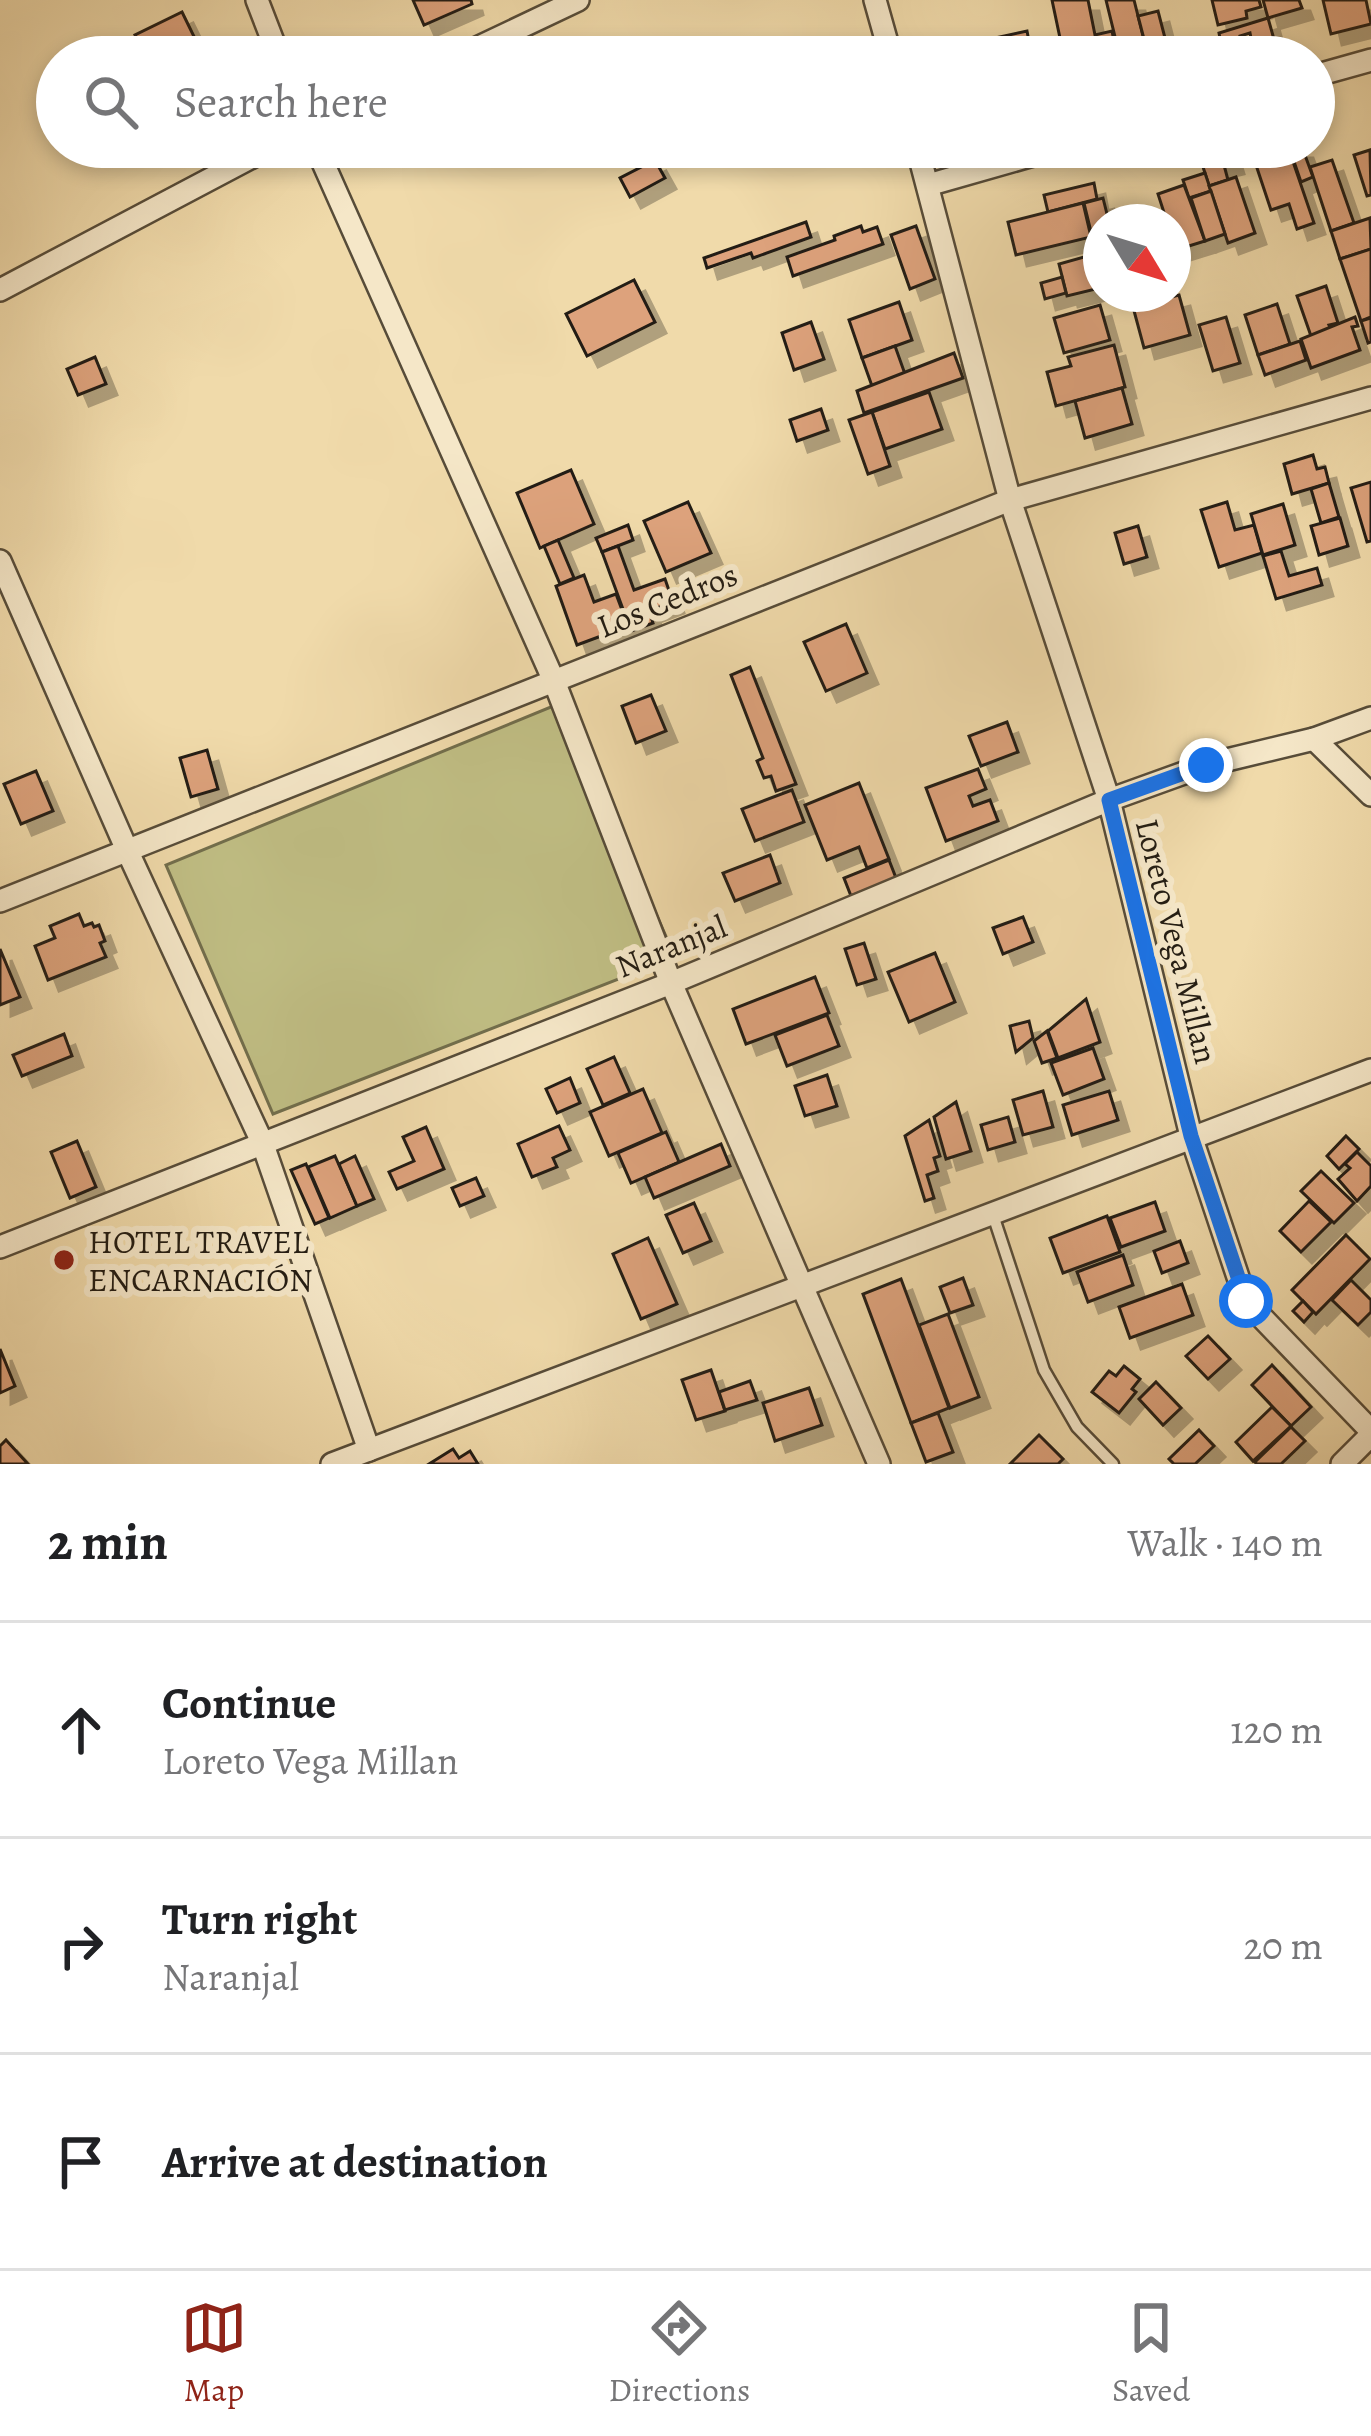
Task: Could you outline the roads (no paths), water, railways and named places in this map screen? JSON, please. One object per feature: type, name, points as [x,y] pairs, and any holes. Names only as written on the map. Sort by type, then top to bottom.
[{"type":"street","points":[[256,0],[271,36]]},
{"type":"street","points":[[502,36],[578,0]]},
{"type":"street","points":[[875,0],[885,36]]},
{"type":"street","points":[[1335,70],[1371,59]]},
{"type":"street","points":[[0,290],[231,168]]},
{"type":"street","points":[[325,168],[554,681],[670,983],[879,1464]]},
{"type":"street","name":"Loreto Vega Millan","points":[[923,168],[1010,500],[1109,800],[1191,1136],[1246,1301],[1371,1433]]},
{"type":"street","points":[[928,185],[988,168]]},
{"type":"street","name":"Los Cedros","points":[[0,901],[1010,500],[1371,398]]},
{"type":"street","points":[[0,561],[262,1142],[369,1450]]},
{"type":"street","name":"Naranjal","points":[[0,1247],[670,983],[1109,800],[1206,765],[1314,739],[1371,718]]},
{"type":"street","points":[[1314,739],[1371,795]]},
{"type":"street","points":[[332,1464],[1191,1136],[1366,1078]]},
{"type":"street","points":[[1342,1464],[1371,1433]]},
{"type":"lane","points":[[992,1212],[1044,1370],[1077,1427],[1113,1464]]},
{"type":"place","name":"HOTEL TRAVEL ENCARNACIÓN","points":[[64,1260]]}]
